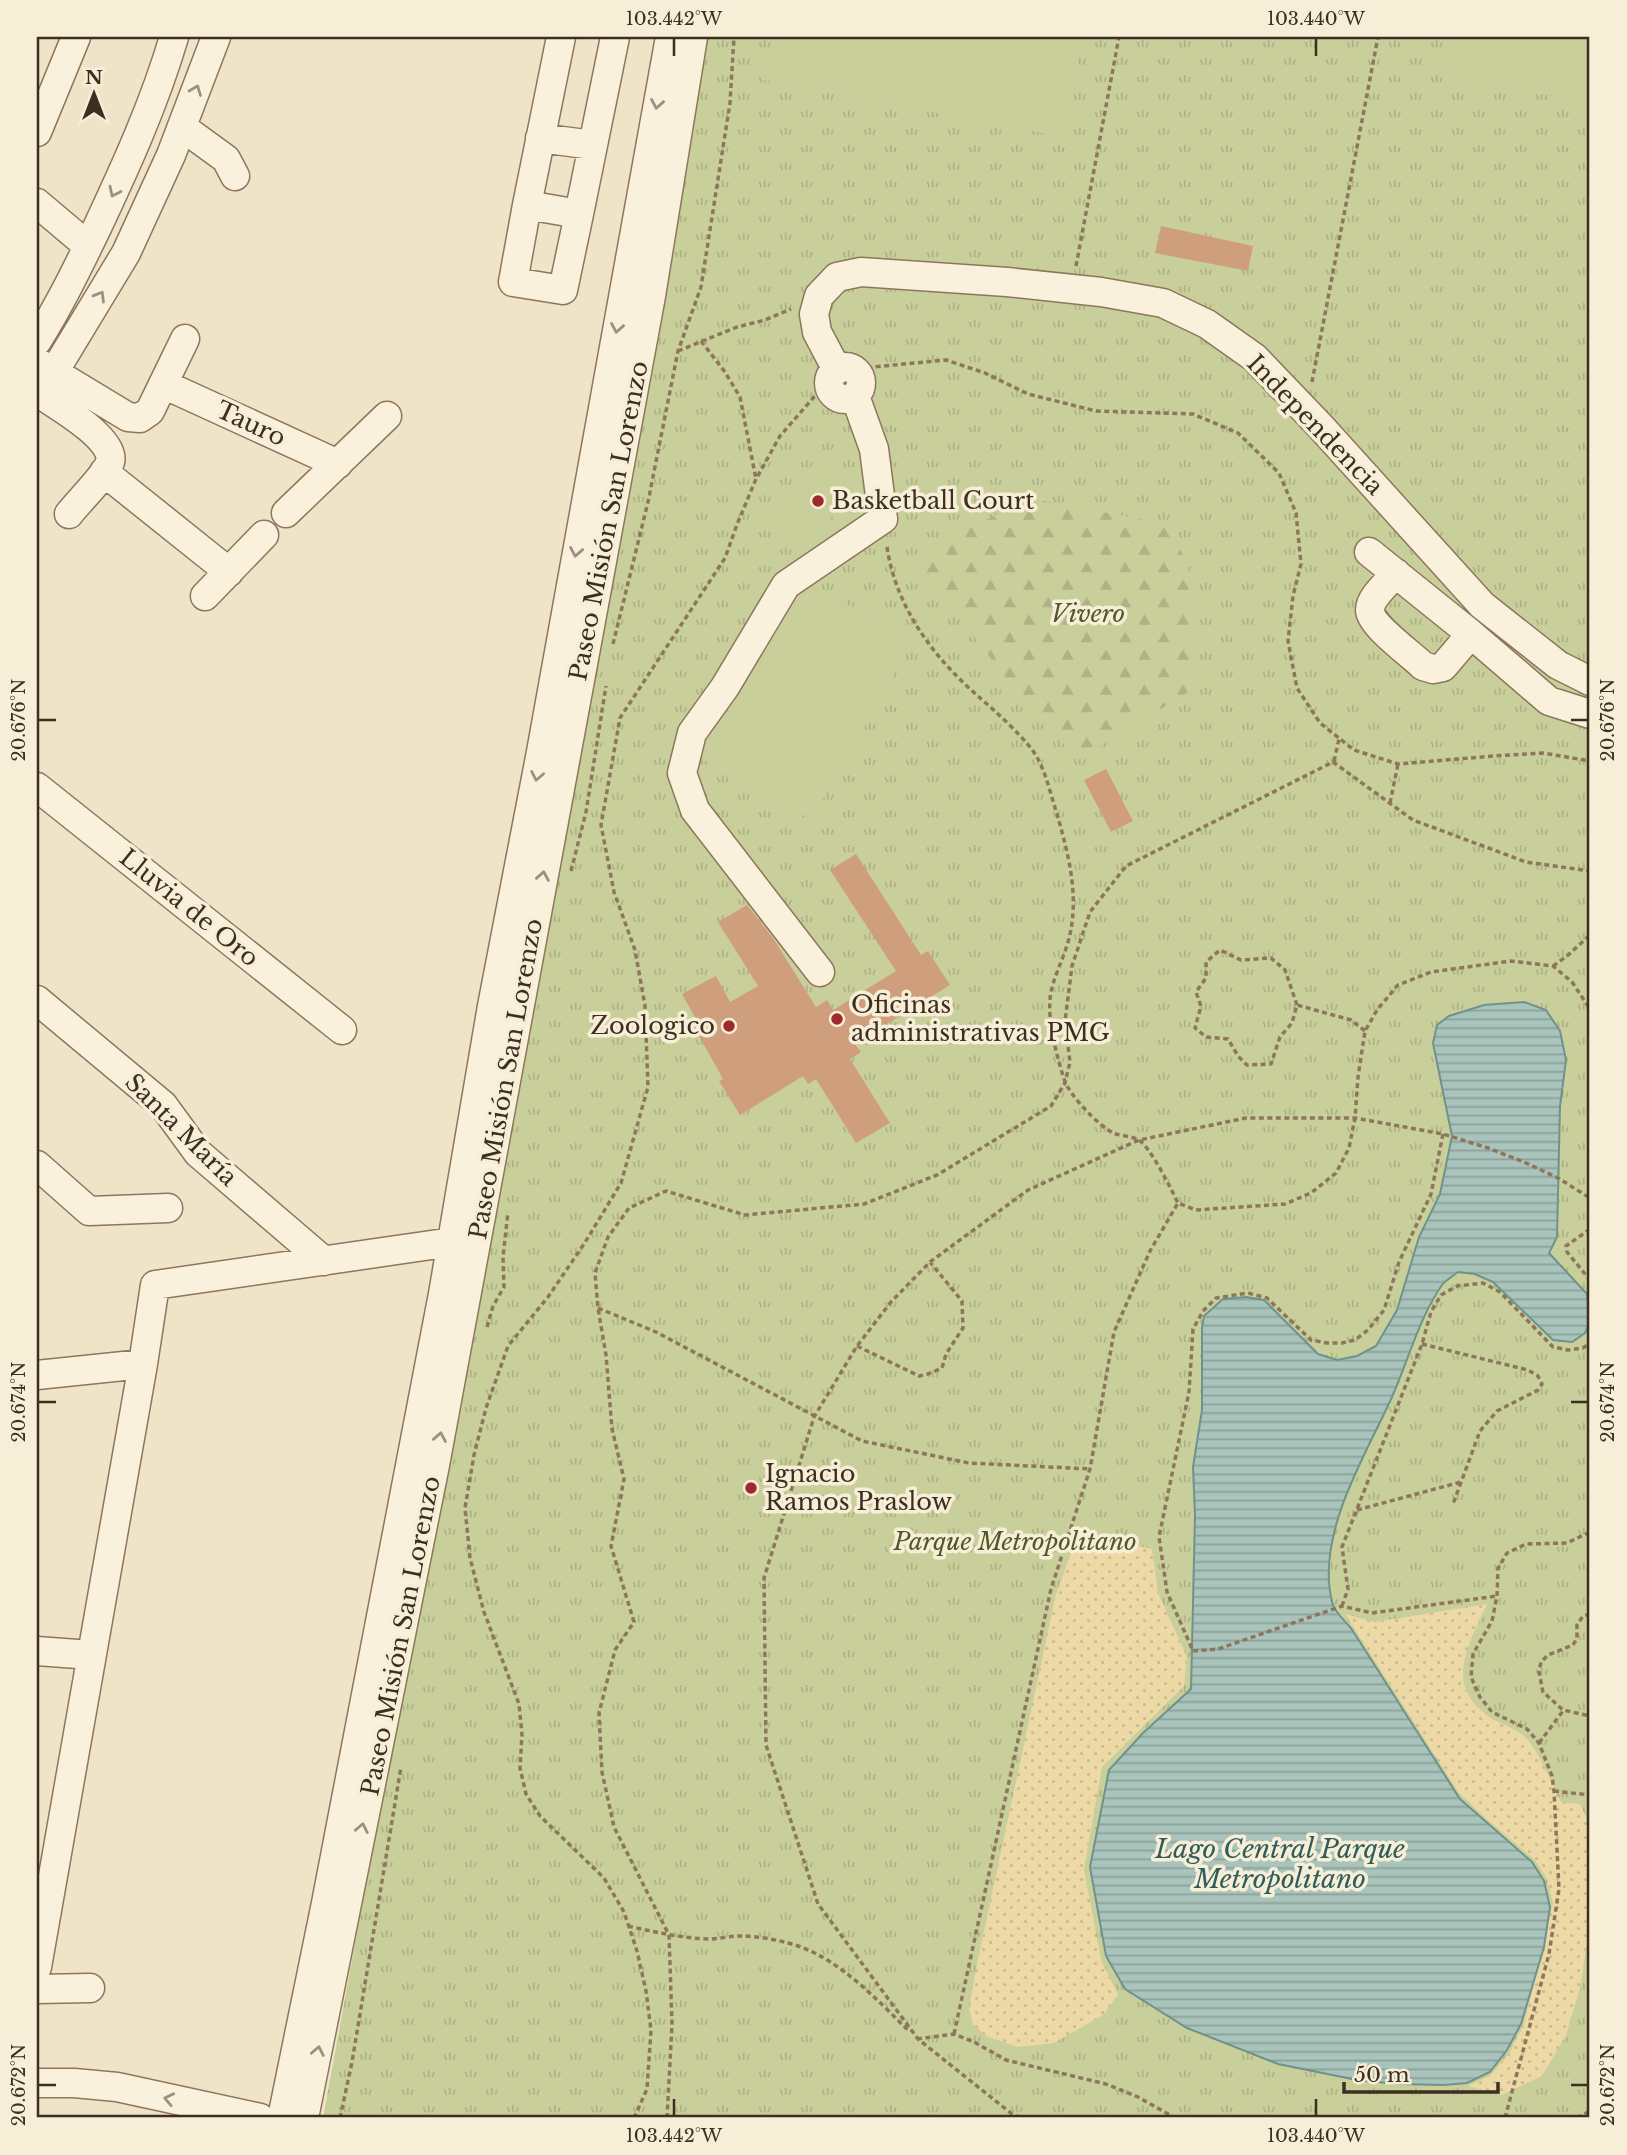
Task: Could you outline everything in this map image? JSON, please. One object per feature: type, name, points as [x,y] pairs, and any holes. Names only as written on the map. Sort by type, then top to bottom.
[{"type":"street","points":[[37,132],[76,37]]},
{"type":"street","points":[[72,344],[40,329],[88,246],[136,144],[174,37]]},
{"type":"street","points":[[40,383],[72,344],[126,253],[171,155],[216,37]]},
{"type":"street","points":[[561,37],[513,282],[563,290],[615,37]]},
{"type":"street","name":"Paseo Misión San Lorenzo","points":[[282,2118],[326,1903],[452,1242],[492,1006],[683,37]]},
{"type":"street","name":"Paseo Misión San Lorenzo","points":[[304,2118],[440,1438],[652,296],[683,37]]},
{"type":"street","points":[[182,127],[226,159],[235,176]]},
{"type":"street","points":[[540,138],[593,145]]},
{"type":"street","points":[[136,144],[171,155]]},
{"type":"street","points":[[136,144],[159,182]]},
{"type":"street","points":[[527,205],[579,214]]},
{"type":"street","points":[[41,207],[88,246]]},
{"type":"street","name":"Independencia","points":[[819,296],[837,277],[861,272],[1101,292],[1163,303],[1207,324],[1255,358],[1482,605],[1558,665],[1590,681]]},
{"type":"street","points":[[819,296],[814,314],[817,332],[845,382],[874,449],[883,519],[786,584],[725,687],[692,733],[682,773],[695,810],[820,971]]},
{"type":"street","points":[[40,383],[128,417],[140,418],[150,411],[185,339]]},
{"type":"street","points":[[40,383],[101,438],[110,452],[110,461],[104,472],[69,514]]},
{"type":"street","name":"Tauro","points":[[163,384],[338,464]]},
{"type":"street","points":[[286,513],[387,416]]},
{"type":"street","points":[[104,472],[229,572]]},
{"type":"street","points":[[205,596],[264,535]]},
{"type":"street","points":[[1369,552],[1549,701],[1590,714]]},
{"type":"street","points":[[1396,573],[1373,600],[1370,610],[1374,622],[1423,666],[1433,669],[1443,667],[1471,634]]},
{"type":"street","name":"Lluvia de Oro","points":[[37,787],[342,1030]]},
{"type":"street","name":"Santa María","points":[[37,1000],[163,1105],[198,1153],[324,1261]]},
{"type":"street","points":[[37,1165],[89,1211],[168,1208]]},
{"type":"street","points":[[37,1968],[144,1364],[155,1285],[452,1242]]},
{"type":"street","points":[[37,1375],[144,1364]]},
{"type":"street","points":[[37,1651],[91,1655]]},
{"type":"street","points":[[37,1989],[90,1988]]},
{"type":"street","points":[[37,2083],[117,2087],[260,2118]]},
{"type":"path","points":[[613,644],[648,502],[678,351],[701,287],[730,103],[734,37]]},
{"type":"path","points":[[1071,289],[1119,37]]},
{"type":"path","points":[[1307,412],[1378,37]]},
{"type":"path","points":[[678,351],[737,327],[765,320],[819,296]]},
{"type":"path","points":[[701,341],[740,397],[756,480]]},
{"type":"path","points":[[635,2118],[647,2089],[651,2030],[637,1951],[624,1912],[604,1878],[540,1816],[526,1794],[520,1768],[522,1735],[519,1704],[485,1612],[470,1558],[465,1508],[486,1408],[508,1346],[548,1297],[621,1183],[648,1087],[645,1006],[635,950],[614,892],[601,825],[620,718],[725,558],[756,480],[780,436],[814,397],[873,367],[946,360],[985,373],[1028,394],[1096,411],[1193,414],[1238,433],[1279,473],[1296,513],[1301,564],[1293,597],[1288,640],[1297,688],[1320,723],[1354,750],[1398,764],[1543,753],[1590,761]]},
{"type":"path","points":[[883,519],[888,558],[900,593],[917,629],[969,689],[1002,718],[1037,757],[1050,790],[1069,857],[1074,896],[1071,934],[1050,999],[1054,1045],[1065,1083],[1088,1112],[1113,1133],[1139,1140],[1162,1172],[1178,1203],[1196,1210],[1285,1204],[1311,1193],[1336,1173],[1349,1148],[1365,1031],[1377,1010],[1398,985],[1431,971],[1511,961],[1553,966],[1572,982],[1590,1009]]},
{"type":"path","points":[[571,874],[586,812],[606,683]]},
{"type":"path","points":[[667,2118],[672,2024],[669,1935],[614,1827],[602,1772],[599,1713],[615,1650],[634,1622],[611,1546],[624,1479],[612,1429],[606,1355],[597,1308],[595,1273],[608,1237],[629,1208],[666,1191],[745,1215],[864,1203],[937,1175],[1051,1106],[1065,1083],[1070,1062],[1065,1021],[1072,966],[1090,912],[1126,866],[1333,762],[1339,739]]},
{"type":"path","points":[[1333,762],[1413,820],[1526,862],[1590,871]]},
{"type":"path","points":[[1390,803],[1398,764]]},
{"type":"path","points":[[1553,966],[1590,935]]},
{"type":"path","points":[[1220,950],[1241,960],[1271,958],[1285,971],[1297,1005],[1292,1023],[1280,1037],[1271,1064],[1247,1065],[1228,1039],[1206,1037],[1195,1028],[1201,1006],[1196,992],[1206,978],[1206,962],[1220,950]]},
{"type":"path","points":[[1297,1005],[1351,1020],[1365,1031]]},
{"type":"path","points":[[918,2039],[818,1904],[766,1745],[764,1577],[814,1418],[857,1346],[891,1302],[930,1262],[1028,1189],[1139,1140],[1246,1118],[1355,1118],[1443,1134],[1524,1162],[1558,1178],[1590,1198]]},
{"type":"path","points":[[1443,1134],[1431,1194],[1399,1262],[1384,1310],[1368,1330],[1355,1340],[1342,1343],[1311,1340],[1267,1298],[1248,1293],[1216,1298],[1203,1311],[1193,1329],[1189,1392],[1159,1536],[1167,1592],[1193,1651],[1218,1649],[1342,1606],[1373,1613],[1497,1596]]},
{"type":"path","points":[[954,2034],[1051,1589],[1090,1469],[1114,1332],[1150,1251],[1178,1203]]},
{"type":"path","points":[[486,1331],[493,1306],[504,1287],[503,1257],[509,1210]]},
{"type":"path","points":[[1590,1229],[1566,1246],[1567,1252],[1590,1280]]},
{"type":"path","points":[[857,1346],[919,1376],[942,1368],[946,1354],[963,1328],[963,1308],[962,1301],[930,1262]]},
{"type":"path","points":[[1342,1606],[1348,1590],[1342,1547],[1422,1344],[1431,1312],[1441,1295],[1457,1286],[1483,1283],[1500,1292],[1540,1336],[1553,1346],[1568,1350],[1583,1348],[1590,1343]]},
{"type":"path","points":[[597,1308],[656,1332],[814,1418],[862,1441],[969,1463],[1090,1469]]},
{"type":"path","points":[[1422,1344],[1528,1370],[1538,1376],[1542,1384],[1538,1390],[1497,1411],[1480,1431],[1453,1504]]},
{"type":"path","points":[[1357,1510],[1461,1482]]},
{"type":"path","points":[[1505,2118],[1549,1954],[1559,1889],[1552,1776],[1539,1743],[1527,1729],[1492,1712],[1480,1697],[1471,1677],[1473,1654],[1492,1621],[1497,1596],[1498,1568],[1507,1553],[1526,1544],[1567,1543],[1590,1532]]},
{"type":"path","points":[[1590,1614],[1583,1616],[1577,1625],[1577,1638],[1573,1645],[1548,1655],[1541,1662],[1539,1672],[1543,1692],[1563,1710],[1590,1716]]},
{"type":"path","points":[[1539,1743],[1563,1710]]},
{"type":"path","points":[[340,2118],[352,2062],[402,1765]]},
{"type":"path","points":[[1553,1791],[1590,1795]]},
{"type":"path","points":[[628,1926],[669,1935],[710,1939],[740,1936],[766,1938],[791,1943],[816,1954],[841,1970],[918,2039],[1020,2118]]},
{"type":"path","points":[[918,2039],[954,2034],[1006,2060],[1117,2088],[1138,2096],[1175,2118]]},
{"type":"path","points":[[1577,2118],[1590,2111]]},
{"type":"green space","name":"Parque Metropolitano","points":[[708,37],[1590,37],[1590,2118],[323,2118],[634,425]]},
{"type":"green space","points":[[772,37],[1083,37],[1065,137],[763,80]]},
{"type":"green space","points":[[1444,37],[1590,37],[1590,102],[1438,77]]},
{"type":"green space","name":"Basketball Court","points":[[831,456],[862,485],[805,546],[774,516]]},
{"type":"green space","name":"Vivero","points":[[1028,498],[1165,524],[1188,563],[1195,688],[1078,760],[1010,683],[913,558]]},
{"type":"green space","points":[[804,580],[913,642],[811,820],[702,759]]},
{"type":"sand","points":[[1076,1540],[1116,1541],[1152,1549],[1158,1593],[1187,1657],[1184,1686],[1102,1767],[1084,1869],[1101,1960],[1118,1995],[1103,2015],[1054,2043],[1018,2047],[986,2036],[973,2024],[969,2009],[1056,1594]]},
{"type":"sand","points":[[1487,1604],[1467,1649],[1463,1678],[1467,1692],[1476,1706],[1491,1718],[1524,1736],[1539,1758],[1561,1802],[1580,1804],[1587,1819],[1590,1851],[1590,1922],[1580,1988],[1566,2035],[1542,2076],[1502,2095],[1468,2086],[1491,2075],[1510,2052],[1524,2024],[1553,1903],[1547,1879],[1535,1860],[1459,1793],[1345,1614],[1375,1622]]},
{"type":"water","name":"Lago Central Parque Metropolitano","points":[[1524,1002],[1546,1010],[1560,1031],[1566,1060],[1560,1106],[1557,1237],[1549,1253],[1587,1294],[1590,1322],[1585,1333],[1572,1342],[1553,1340],[1493,1282],[1475,1274],[1458,1272],[1444,1283],[1427,1311],[1392,1397],[1350,1486],[1334,1534],[1329,1582],[1334,1608],[1351,1628],[1460,1799],[1532,1862],[1544,1881],[1550,1907],[1544,1947],[1521,2024],[1507,2050],[1490,2072],[1467,2083],[1444,2085],[1357,2080],[1278,2064],[1187,2028],[1125,1989],[1106,1956],[1090,1867],[1109,1770],[1143,1733],[1191,1689],[1195,1516],[1193,1467],[1202,1410],[1204,1316],[1223,1299],[1246,1297],[1264,1300],[1318,1354],[1337,1360],[1357,1356],[1376,1346],[1397,1310],[1419,1237],[1440,1194],[1452,1136],[1433,1043],[1437,1025],[1449,1016],[1484,1005]]},
{"type":"building","points":[[1161,226],[1253,246],[1248,271],[1155,253]]},
{"type":"building","points":[[1106,769],[1133,821],[1111,832],[1084,780]]},
{"type":"building","name":"Oficinas administrativas PMG","points":[[856,854],[921,955],[928,951],[950,985],[855,1044],[861,1052],[850,1059],[890,1123],[856,1143],[816,1079],[808,1084],[803,1076],[740,1115],[719,1081],[723,1079],[694,1027],[699,1024],[682,994],[716,976],[730,1002],[758,986],[718,922],[747,905],[773,938],[816,1007],[827,1000],[833,1010],[896,971],[830,870]]},
{"type":"place","name":"Basketball Court","points":[[818,501]]},
{"type":"place","name":"Oficinas administrativas PMG","points":[[837,1019]]},
{"type":"place","name":"Zoologico","points":[[729,1026]]},
{"type":"place","name":"Ignacio Ramos Praslow","points":[[751,1488]]}]
